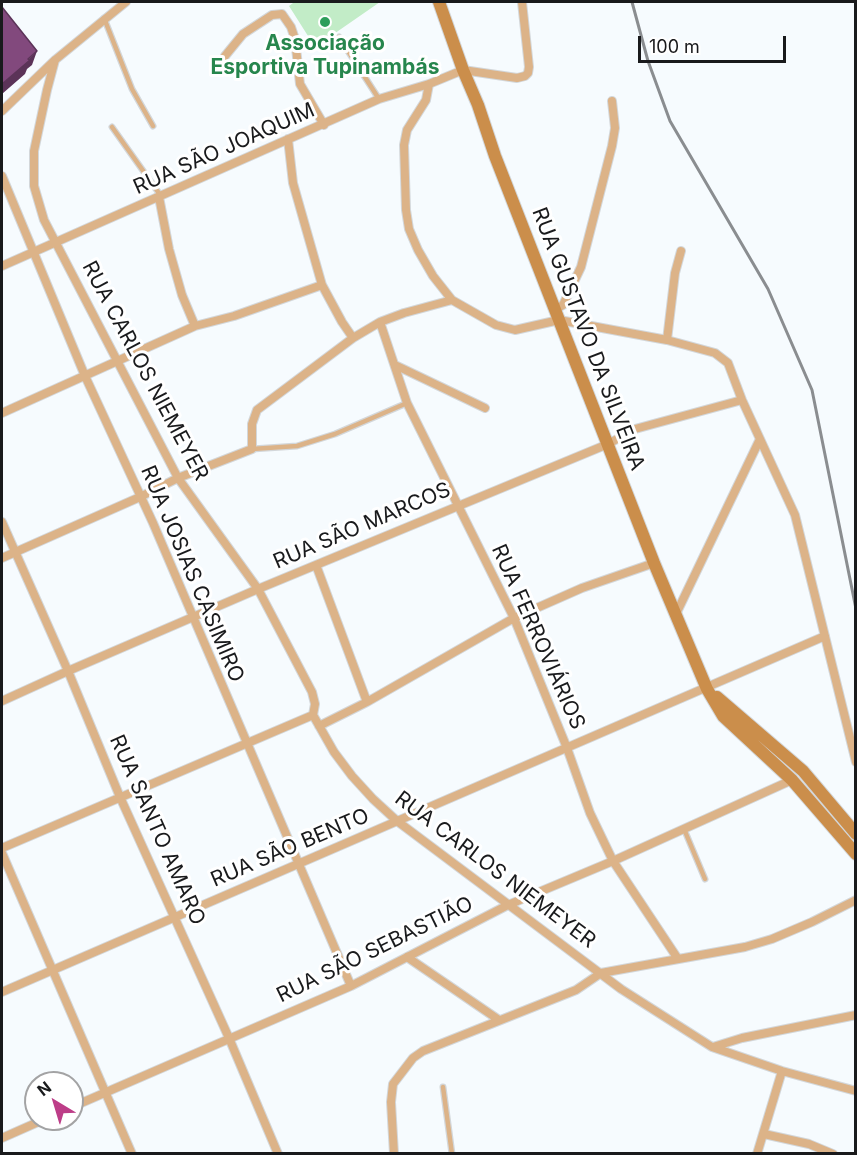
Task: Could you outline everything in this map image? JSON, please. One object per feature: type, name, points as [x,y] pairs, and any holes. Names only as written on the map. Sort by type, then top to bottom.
[{"type":"main road","name":"RUA GUSTAVO DA SILVEIRA","points":[[439,2],[495,156],[557,315],[654,563],[707,688],[723,716],[792,780],[855,854]]},
{"type":"main road","name":"RUA GUSTAVO DA SILVEIRA","points":[[707,688],[803,771],[855,834]]},
{"type":"street","points":[[2,111],[55,60],[126,2]]},
{"type":"street","points":[[463,70],[517,78],[528,73],[522,2]]},
{"type":"street","points":[[225,56],[243,34],[272,15],[282,14],[291,27],[295,39],[300,84],[324,124]]},
{"type":"street","name":"RUA CARLOS NIEMEYER","points":[[55,60],[34,151],[34,186],[44,220],[178,478],[258,589],[312,692],[315,704],[313,716],[334,752],[352,776],[397,821],[508,905],[621,989],[712,1047],[782,1071],[855,1090]]},
{"type":"street","name":"RUA SÃO JOAQUIM","points":[[2,266],[379,99],[429,84],[463,70]]},
{"type":"street","points":[[429,84],[426,100],[414,117],[406,137],[404,177],[408,230],[433,276],[452,300],[496,325],[515,330],[557,315],[715,353],[728,363],[742,400],[795,515],[855,762]]},
{"type":"street","points":[[557,315],[581,267],[612,146],[615,128],[612,101]]},
{"type":"street","points":[[288,139],[293,183],[322,285],[353,338]]},
{"type":"street","name":"RUA JOSIAS CASIMIRO","points":[[2,176],[85,376],[140,497],[351,986]]},
{"type":"street","points":[[160,197],[169,249],[182,295],[195,326]]},
{"type":"street","points":[[667,340],[675,273],[681,251]]},
{"type":"street","points":[[2,413],[195,326],[234,316],[322,285]]},
{"type":"street","points":[[2,558],[178,478],[252,449],[252,424],[256,410],[353,338],[380,322],[452,300]]},
{"type":"street","name":"RUA FERROVIÁRIOS","points":[[380,322],[407,403],[514,618],[567,748],[590,813],[613,861],[678,959]]},
{"type":"street","points":[[395,365],[484,408]]},
{"type":"street","name":"RUA SÃO MARCOS","points":[[2,701],[68,670],[258,589],[608,444],[635,429],[742,400]]},
{"type":"street","points":[[676,614],[760,439]]},
{"type":"street","name":"RUA SANTO AMARO","points":[[2,522],[68,670],[120,796],[230,1038],[278,1154]]},
{"type":"street","points":[[319,726],[368,702],[514,618],[582,588],[654,563]]},
{"type":"street","points":[[316,565],[368,702]]},
{"type":"street","name":"RUA SÃO BENTO","points":[[2,992],[825,636]]},
{"type":"street","points":[[2,848],[313,716]]},
{"type":"street","name":"RUA SÃO SEBASTIÃO","points":[[84,1102],[351,986],[508,905],[613,861],[792,780]]},
{"type":"street","points":[[2,853],[132,1154]]},
{"type":"street","points":[[394,1154],[391,1102],[393,1084],[400,1072],[423,1051],[576,990],[601,973],[745,947],[772,939],[812,922],[855,900]]},
{"type":"street","points":[[407,957],[499,1020]]},
{"type":"street","points":[[712,1047],[742,1038],[855,1015]]},
{"type":"street","points":[[757,1154],[782,1071]]},
{"type":"street","points":[[2,1138],[24,1128]]},
{"type":"street","points":[[764,1134],[809,1144],[833,1154]]},
{"type":"lane","points":[[104,18],[132,89],[153,126]]},
{"type":"lane","points":[[339,37],[379,99]]},
{"type":"lane","points":[[112,127],[160,197]]},
{"type":"lane","points":[[252,449],[297,446],[335,434],[407,403]]},
{"type":"lane","points":[[684,828],[705,879]]},
{"type":"lane","points":[[443,1087],[452,1154]]},
{"type":"green space","name":"Associação Esportiva Tupinambás","points":[[292,2],[380,2],[315,47],[289,6]]},
{"type":"building","points":[[2,7],[37,51],[2,84]]},
{"type":"railway","points":[[632,2],[648,61],[670,121],[768,289],[812,390],[856,609]]},
{"type":"place","name":"Associação Esportiva Tupinambás","points":[[325,22]]}]
